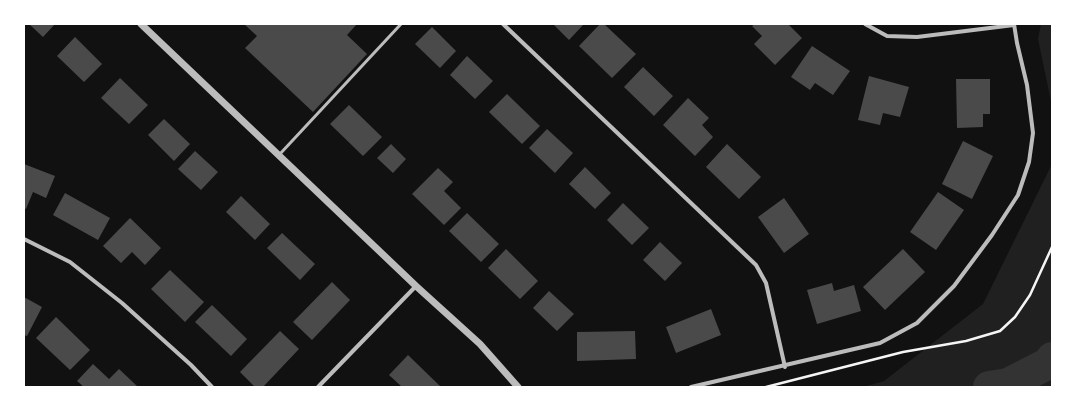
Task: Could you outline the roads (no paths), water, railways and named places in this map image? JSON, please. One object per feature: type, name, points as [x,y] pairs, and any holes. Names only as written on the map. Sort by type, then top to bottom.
[{"type":"street","points":[[141,24],[416,286],[480,344],[518,387]]},
{"type":"street","points":[[504,24],[756,264],[766,283],[785,366]]},
{"type":"street","points":[[691,387],[880,343],[917,323],[954,286],[1018,195],[1029,162],[1033,134],[1027,85],[1014,24],[917,37],[887,36],[865,24]]},
{"type":"street","points":[[24,239],[70,262],[99,285],[185,360],[212,387]]},
{"type":"street","points":[[318,387],[416,286]]},
{"type":"lane","points":[[279,155],[401,24]]},
{"type":"waterway","points":[[989,387],[1008,384],[1049,363],[1052,358]]}]
